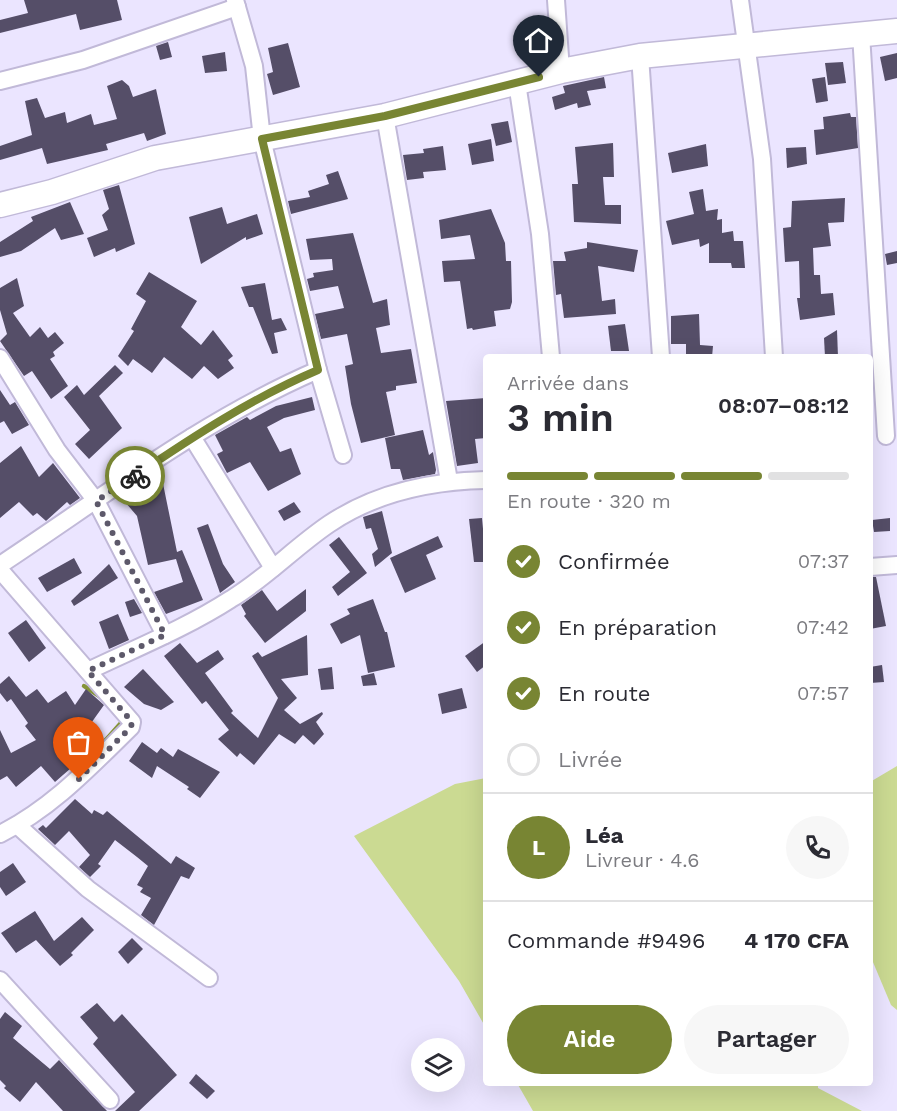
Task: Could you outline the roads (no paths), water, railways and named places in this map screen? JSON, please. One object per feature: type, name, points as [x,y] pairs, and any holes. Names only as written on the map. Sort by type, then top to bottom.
[{"type":"main road","points":[[0,205],[52,192],[154,158],[385,116],[561,71],[640,56],[897,32]]},
{"type":"street","points":[[556,0],[561,71]]},
{"type":"street","points":[[740,0],[762,159],[774,354]]},
{"type":"street","points":[[0,81],[83,60],[236,3],[254,66],[262,139],[318,370],[343,454]]},
{"type":"street","points":[[861,34],[884,436]]},
{"type":"street","points":[[640,56],[661,354]]},
{"type":"street","points":[[517,83],[540,234],[551,354]]},
{"type":"street","points":[[385,116],[449,481]]},
{"type":"street","points":[[0,358],[57,450],[96,501],[165,635]]},
{"type":"street","points":[[0,565],[192,437],[275,388],[318,370]]},
{"type":"street","points":[[192,437],[273,568]]},
{"type":"street","points":[[88,671],[165,635],[233,599],[328,525],[353,509],[408,490],[449,481],[483,480]]},
{"type":"street","points":[[873,567],[897,565]]},
{"type":"street","points":[[0,570],[130,717],[131,727],[71,787],[17,825],[0,834]]},
{"type":"street","points":[[17,825],[88,889],[208,978]]},
{"type":"street","points":[[0,980],[110,1100]]},
{"type":"waterway","points":[[84,686],[102,698]]},
{"type":"waterway","points":[[105,741],[121,723]]}]
